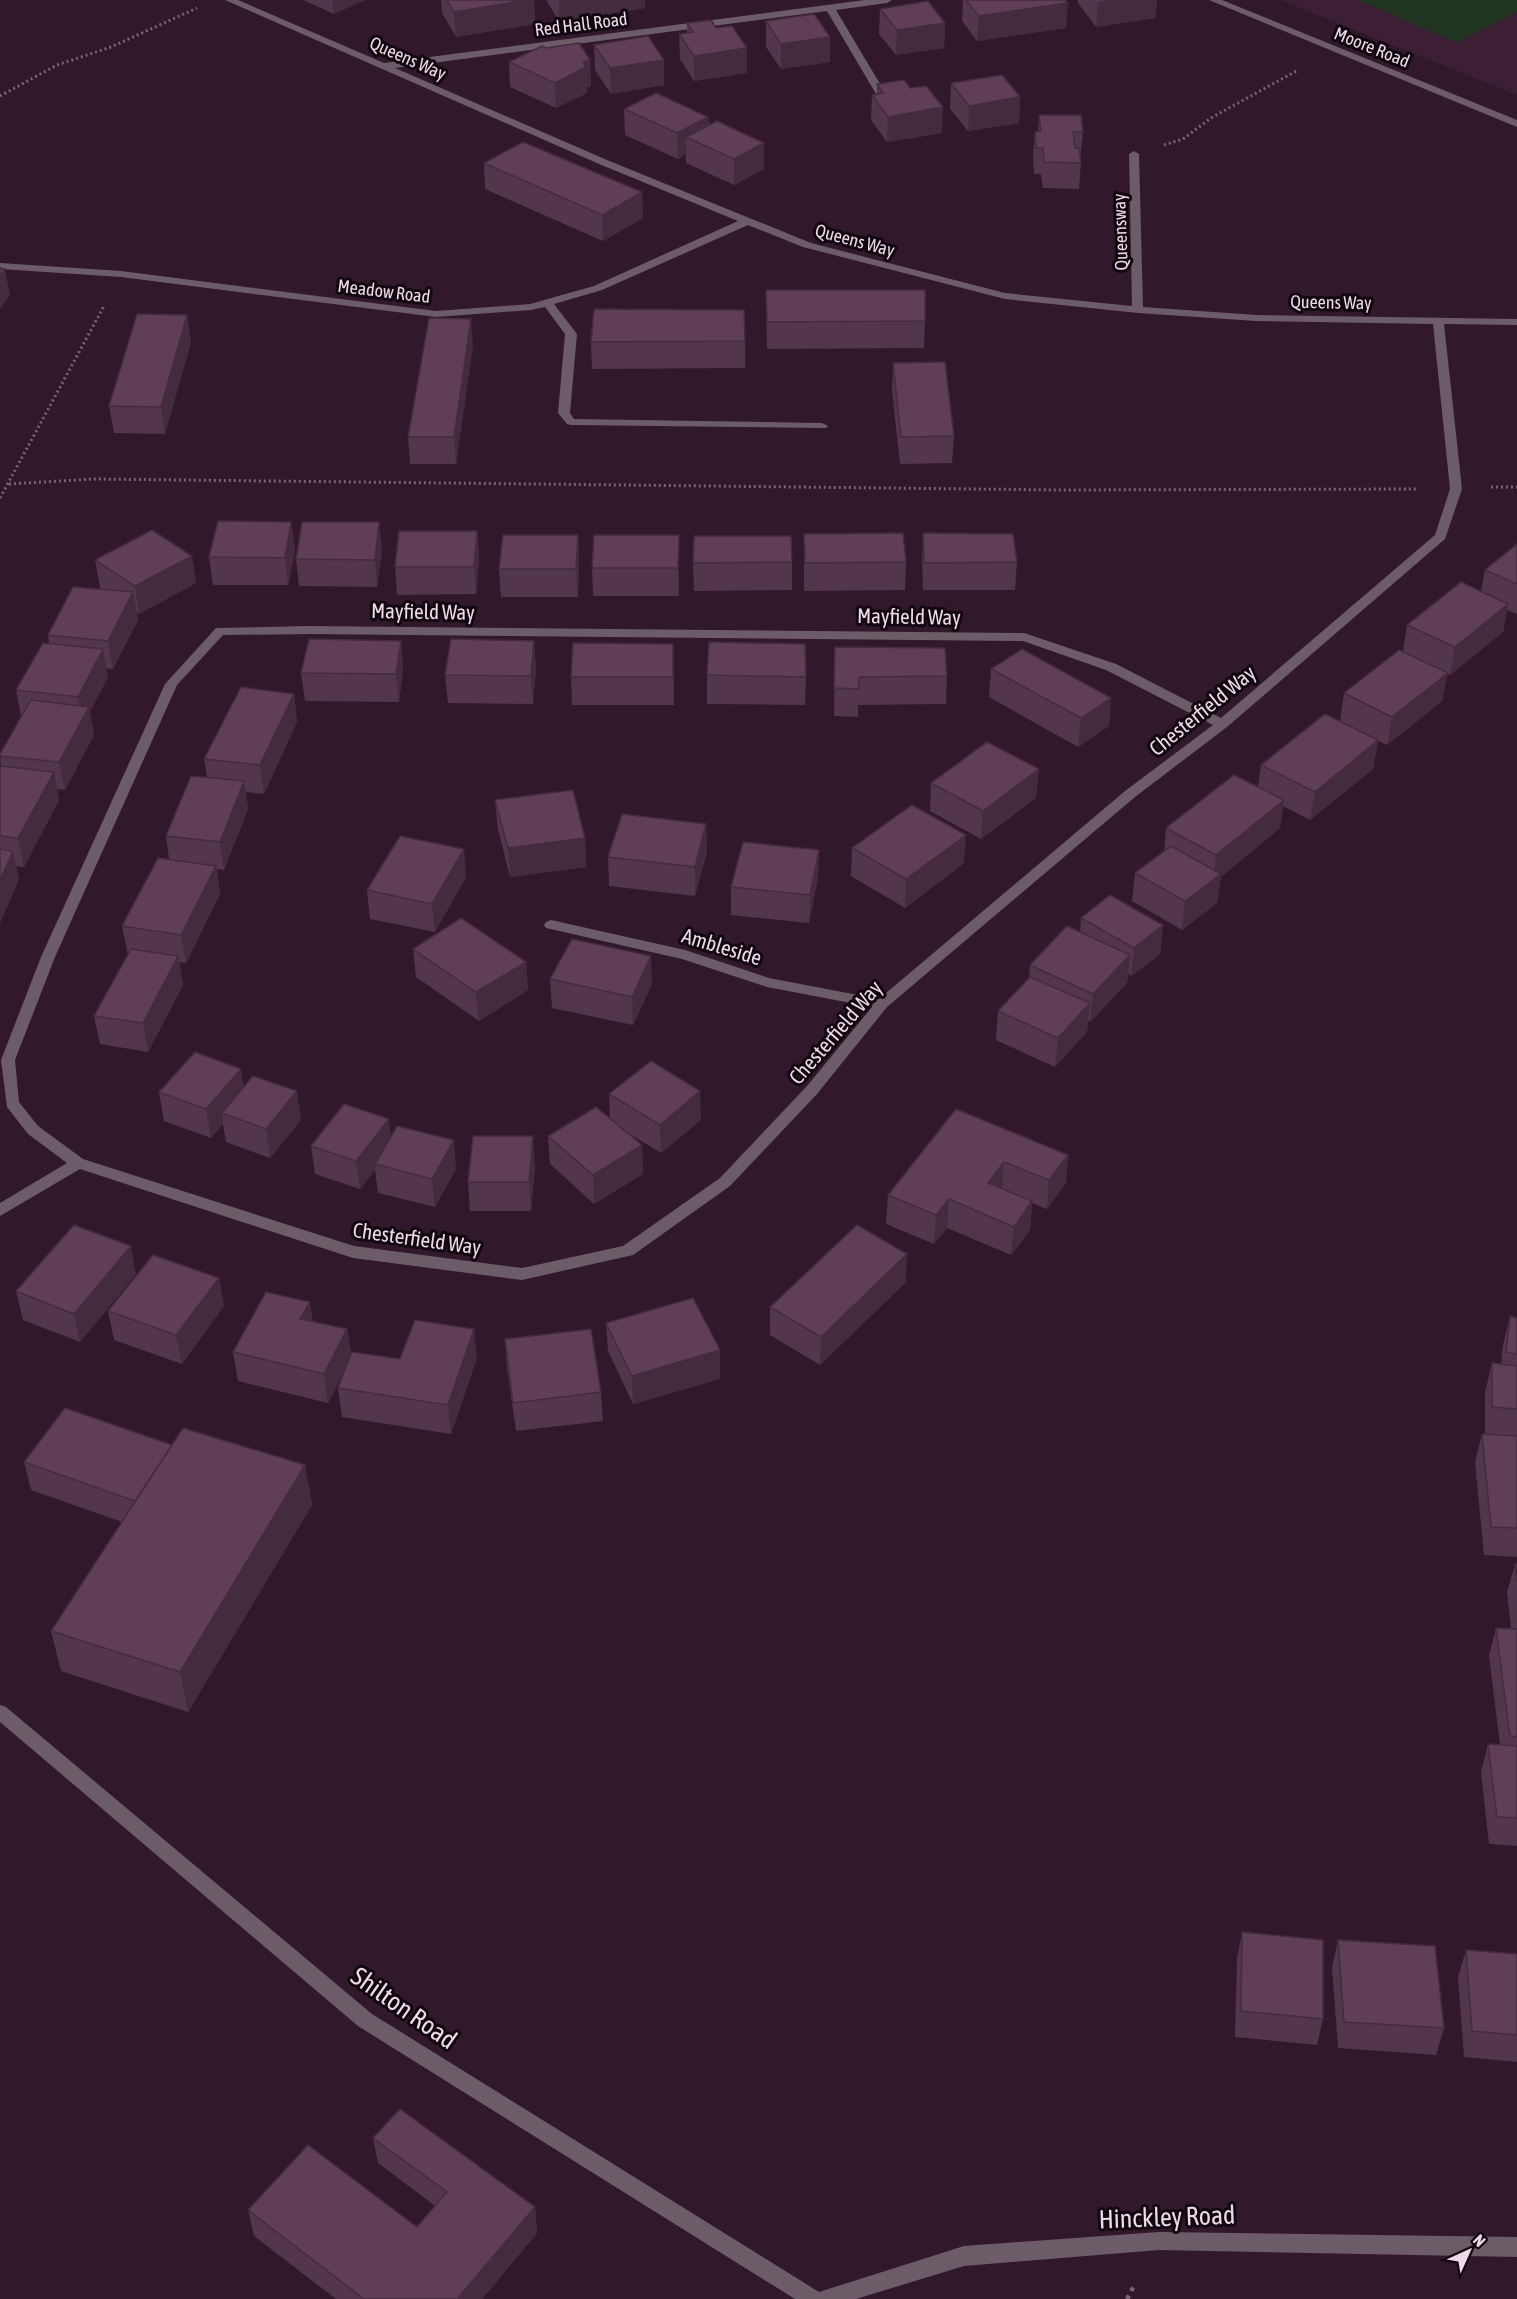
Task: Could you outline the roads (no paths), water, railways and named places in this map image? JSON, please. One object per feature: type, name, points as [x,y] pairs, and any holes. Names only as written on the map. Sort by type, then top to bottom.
[{"type":"street","name":"Queens Way","points":[[230,0],[603,162],[807,244],[1005,296],[1138,310],[1256,318],[1517,322]]},
{"type":"street","name":"Red Hall Road","points":[[386,66],[887,0]]},
{"type":"street","name":"Moore Road","points":[[1214,0],[1517,124]]},
{"type":"street","points":[[831,9],[884,99]]},
{"type":"street","name":"Queensway","points":[[1134,154],[1138,310]]},
{"type":"street","name":"Meadow Road","points":[[0,266],[121,274],[436,314],[531,308],[598,288],[749,220]]},
{"type":"street","points":[[548,303],[571,334],[564,413],[572,422],[822,426]]},
{"type":"street","name":"Chesterfield Way","points":[[78,1163],[353,1252],[522,1274],[628,1251],[725,1182],[812,1090],[882,1004],[1130,794],[1222,724],[1440,536],[1456,489],[1438,321]]},
{"type":"street","name":"Mayfield Way","points":[[78,1163],[33,1130],[12,1103],[8,1060],[48,957],[171,684],[219,631],[332,630],[1024,637],[1111,667],[1222,724]]},
{"type":"street","name":"Ambleside","points":[[551,925],[684,955],[767,982],[882,1004]]},
{"type":"street","points":[[0,1210],[78,1163]]},
{"type":"street","name":"Shilton Road","points":[[0,1712],[365,2019],[813,2299]]},
{"type":"street","name":"Hinckley Road","points":[[825,2299],[964,2256],[1159,2241],[1517,2247]]}]
